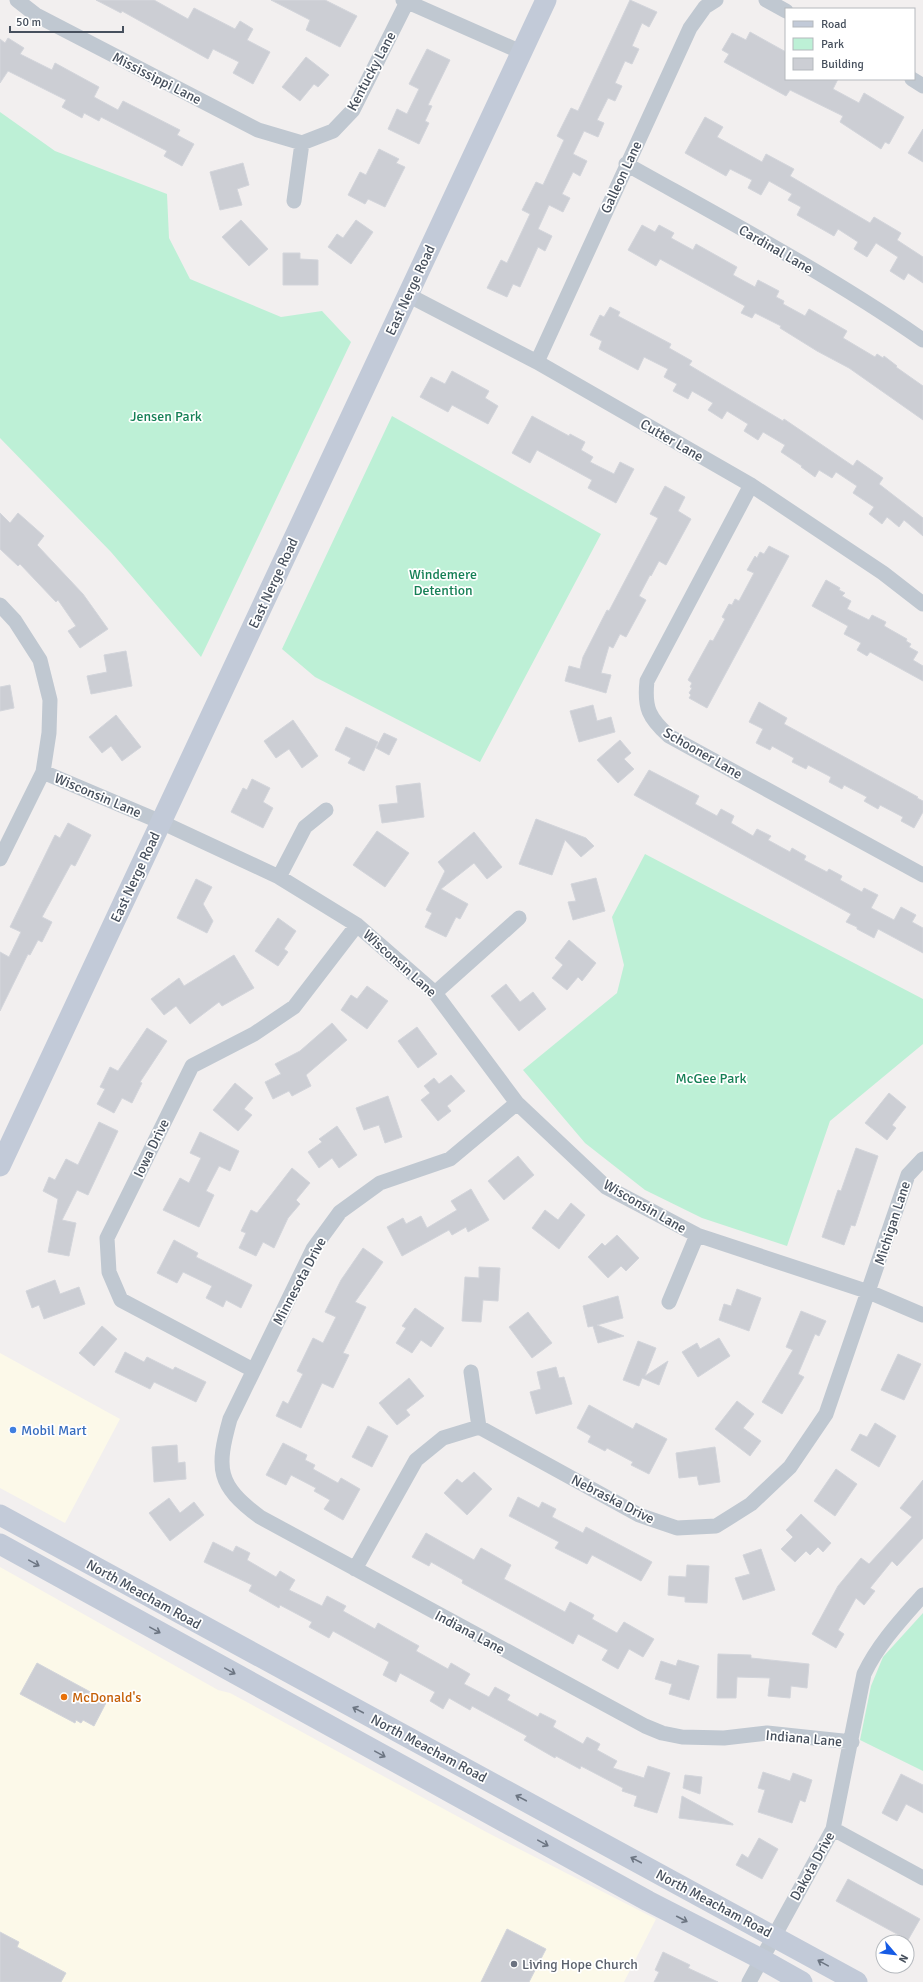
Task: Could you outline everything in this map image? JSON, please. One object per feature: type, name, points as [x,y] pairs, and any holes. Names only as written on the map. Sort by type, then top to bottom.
[{"type":"main road","name":"East Nerge Road","points":[[0,1166],[546,0]]},
{"type":"main road","name":"North Meacham Road","points":[[0,1515],[774,1935],[857,1982]]},
{"type":"main road","name":"North Meacham Road","points":[[0,1544],[648,1901],[761,1959],[802,1982]]},
{"type":"street","name":"Mississippi Lane","points":[[17,0],[36,16],[258,130],[302,143]]},
{"type":"street","name":"Galleon Lane","points":[[536,362],[690,28],[705,7],[716,0]]},
{"type":"street","points":[[766,0],[785,10]]},
{"type":"street","name":"Kentucky Lane","points":[[302,143],[333,131],[353,110],[406,1]]},
{"type":"street","points":[[406,1],[521,52]]},
{"type":"street","points":[[914,80],[923,86]]},
{"type":"street","points":[[294,201],[302,143]]},
{"type":"street","name":"Cardinal Lane","points":[[626,164],[805,264],[887,315],[923,340]]},
{"type":"street","name":"Cutter Lane","points":[[408,295],[536,362],[751,485],[883,573],[923,604]]},
{"type":"street","name":"Schooner Lane","points":[[751,485],[647,682],[645,698],[649,713],[656,724],[669,736],[923,875]]},
{"type":"street","name":"Wisconsin Lane","points":[[0,605],[16,621],[40,660],[50,700],[49,733],[43,772],[161,822],[279,877],[357,925],[435,993],[517,1103],[606,1186],[697,1235],[869,1292]]},
{"type":"street","points":[[0,859],[43,772]]},
{"type":"street","points":[[279,877],[305,827],[326,810]]},
{"type":"street","points":[[435,993],[519,918]]},
{"type":"street","name":"Iowa Drive","points":[[253,1370],[121,1300],[109,1272],[107,1238],[192,1066],[254,1034],[294,1007],[357,925]]},
{"type":"street","name":"Minnesota Drive","points":[[253,1370],[313,1249],[340,1212],[380,1183],[450,1159],[517,1103]]},
{"type":"street","name":"Michigan Lane","points":[[869,1292],[908,1175],[923,1159]]},
{"type":"street","points":[[669,1302],[697,1235]]},
{"type":"street","points":[[869,1292],[923,1315]]},
{"type":"street","name":"Nebraska Drive","points":[[479,1427],[639,1515],[677,1528],[716,1526],[751,1504],[790,1467],[826,1414],[869,1292]]},
{"type":"street","name":"Indiana Lane","points":[[253,1370],[230,1419],[224,1442],[221,1465],[226,1484],[241,1503],[260,1516],[354,1569],[645,1726],[662,1733],[682,1737],[724,1738],[767,1733],[852,1742]]},
{"type":"street","points":[[354,1569],[416,1460],[443,1438],[479,1427],[471,1372]]},
{"type":"street","name":"Dakota Drive","points":[[748,1982],[833,1829],[852,1742],[864,1674],[874,1654],[923,1595]]},
{"type":"street","points":[[833,1829],[923,1878]]},
{"type":"shaded area","points":[[0,1353],[120,1419],[65,1523],[0,1488]]},
{"type":"shaded area","points":[[0,1567],[218,1690],[230,1693],[490,1834],[656,1919],[624,1982],[0,1982]]},
{"type":"green space","name":"Jensen Park","points":[[0,112],[55,151],[167,194],[169,238],[190,279],[281,317],[322,311],[351,342],[201,657],[111,552],[0,438]]},
{"type":"green space","name":"Windemere Detention","points":[[392,416],[601,534],[480,762],[315,677],[282,649]]},
{"type":"green space","name":"McGee Park","points":[[645,854],[923,999],[923,1044],[830,1121],[787,1246],[702,1218],[645,1190],[585,1143],[523,1070],[617,993],[624,965],[612,917]]},
{"type":"green space","points":[[923,1613],[923,1771],[860,1740],[871,1686],[883,1657]]},
{"type":"building","points":[[96,0],[154,0],[188,19],[194,8],[235,29],[240,21],[253,29],[247,40],[270,52],[253,84],[233,73],[239,62],[213,49],[208,59],[122,11],[121,13]]},
{"type":"building","points":[[271,0],[325,0],[357,16],[340,47],[306,30],[310,20]]},
{"type":"building","points":[[630,0],[657,12],[649,27],[642,23],[632,46],[639,49],[632,64],[625,61],[615,83],[622,86],[615,101],[608,98],[597,120],[604,123],[598,137],[584,131],[573,154],[587,161],[580,176],[573,172],[562,194],[570,198],[563,212],[549,205],[538,229],[552,236],[545,251],[538,247],[520,287],[513,284],[507,297],[487,288],[501,260],[507,263],[530,214],[522,210],[536,182],[543,185],[564,140],[557,136],[571,108],[578,111]]},
{"type":"building","points":[[750,32],[785,51],[785,80],[838,80],[833,89],[859,103],[864,93],[904,117],[889,144],[885,142],[881,149],[840,122],[843,116],[790,90],[786,96],[724,62],[729,54],[722,50],[732,33],[746,40]]},
{"type":"building","points":[[8,38],[24,48],[20,54],[52,70],[55,63],[99,87],[94,97],[118,110],[123,101],[180,130],[177,135],[194,144],[182,166],[164,156],[167,151],[101,117],[99,121],[84,113],[82,118],[62,107],[66,100],[8,71],[0,83],[0,39],[5,43]]},
{"type":"building","points":[[427,49],[450,60],[428,105],[432,106],[425,121],[429,123],[419,144],[388,129],[397,109],[407,114],[419,89],[409,84]]},
{"type":"building","points":[[306,57],[329,75],[318,87],[314,84],[300,101],[282,87]]},
{"type":"building","points":[[705,117],[723,127],[717,137],[762,162],[766,154],[794,169],[790,176],[870,223],[874,217],[901,233],[897,240],[923,257],[923,283],[908,273],[904,280],[890,271],[898,257],[876,243],[867,257],[854,249],[858,242],[838,229],[834,236],[797,215],[801,207],[788,200],[792,194],[769,181],[761,195],[748,188],[752,180],[730,169],[726,176],[685,153]]},
{"type":"building","points":[[923,129],[923,162],[908,153]]},
{"type":"building","points":[[379,149],[399,159],[396,163],[405,167],[385,207],[368,199],[365,204],[348,195],[360,172],[366,175]]},
{"type":"building","points":[[243,163],[249,185],[237,189],[242,205],[220,210],[210,172]]},
{"type":"building","points":[[241,220],[268,249],[249,266],[222,237]]},
{"type":"building","points":[[356,220],[373,232],[351,264],[328,247],[337,234],[343,238]]},
{"type":"building","points":[[642,225],[655,232],[659,225],[674,233],[671,238],[693,250],[696,244],[737,267],[733,275],[755,287],[758,280],[779,291],[776,297],[784,301],[783,304],[805,316],[809,309],[847,331],[843,338],[875,357],[877,354],[883,358],[884,356],[897,366],[896,367],[923,386],[923,420],[849,368],[817,351],[780,328],[781,326],[755,313],[752,318],[741,313],[745,306],[660,259],[656,266],[628,250]]},
{"type":"building","points":[[283,253],[300,253],[300,259],[318,260],[318,285],[283,285]]},
{"type":"building","points":[[610,307],[620,312],[618,316],[671,344],[669,348],[692,361],[689,365],[783,421],[784,419],[853,466],[857,460],[883,478],[879,484],[923,518],[923,536],[904,520],[899,527],[887,517],[882,524],[869,514],[874,507],[853,493],[857,486],[836,472],[832,478],[819,470],[815,477],[781,452],[785,445],[763,432],[758,440],[744,431],[748,424],[727,411],[722,419],[708,410],[713,403],[692,391],[688,399],[673,391],[677,384],[664,377],[668,369],[644,357],[638,370],[599,349],[602,341],[590,335],[600,315],[604,317]]},
{"type":"building","points":[[452,371],[489,391],[485,398],[498,406],[488,424],[452,405],[448,412],[420,397],[431,377],[445,384]]},
{"type":"building","points":[[532,416],[569,436],[570,434],[585,442],[581,450],[593,457],[590,462],[614,474],[620,462],[634,469],[616,503],[588,488],[592,480],[537,450],[530,463],[512,453]]},
{"type":"building","points":[[665,486],[685,497],[678,511],[691,519],[666,565],[659,561],[651,576],[650,575],[639,596],[646,600],[626,637],[620,634],[613,648],[609,646],[601,673],[611,675],[606,693],[565,681],[569,666],[580,669],[583,657],[607,610],[609,611],[658,518],[650,514]]},
{"type":"building","points":[[0,513],[10,523],[18,513],[44,536],[37,545],[83,594],[108,629],[80,648],[68,631],[76,626],[58,600],[56,602],[20,564],[18,566],[0,549]]},
{"type":"building","points":[[769,546],[789,556],[707,708],[689,698],[691,695],[689,693],[692,688],[690,687],[692,683],[688,680],[710,640],[713,641],[725,619],[722,617],[729,604],[732,605],[735,599],[739,601],[754,573],[747,570],[755,556],[757,558],[760,552],[764,554]]},
{"type":"building","points":[[826,580],[840,588],[839,590],[845,593],[842,596],[851,601],[847,609],[869,620],[872,615],[886,622],[884,626],[907,639],[906,641],[911,644],[909,647],[918,652],[913,660],[923,666],[923,681],[870,652],[867,656],[857,650],[861,643],[844,634],[848,626],[812,606]]},
{"type":"building","points":[[126,651],[132,686],[91,694],[87,676],[107,672],[104,655]]},
{"type":"building","points":[[10,685],[14,708],[0,711],[0,687]]},
{"type":"building","points":[[759,702],[787,718],[784,724],[923,801],[923,812],[914,828],[901,821],[903,817],[880,805],[878,809],[864,801],[867,797],[844,785],[842,789],[829,782],[831,777],[808,765],[806,769],[792,762],[794,758],[772,746],[770,750],[756,743],[763,729],[749,722]]},
{"type":"building","points":[[593,705],[597,721],[611,717],[615,732],[579,742],[570,711]]},
{"type":"building","points":[[116,715],[141,747],[122,761],[111,746],[102,753],[89,737]]},
{"type":"building","points":[[293,720],[318,756],[302,768],[289,749],[276,758],[264,741]]},
{"type":"building","points":[[346,727],[378,742],[364,771],[348,763],[351,758],[335,750]]},
{"type":"building","points":[[384,733],[397,739],[389,755],[376,748]]},
{"type":"building","points":[[620,740],[631,753],[624,759],[634,769],[618,783],[597,760]]},
{"type":"building","points":[[649,770],[699,796],[695,804],[717,816],[721,809],[734,816],[731,823],[753,836],[757,829],[771,836],[768,840],[790,852],[792,848],[806,856],[804,860],[827,872],[829,869],[842,876],[840,880],[862,892],[864,888],[878,895],[871,908],[894,920],[901,907],[916,915],[912,922],[923,928],[923,953],[878,929],[874,938],[857,929],[857,927],[846,922],[851,914],[634,795]]},
{"type":"building","points":[[252,779],[270,788],[263,802],[273,808],[263,828],[231,812],[243,788],[247,790]]},
{"type":"building","points":[[420,783],[424,817],[382,823],[379,805],[398,803],[396,786]]},
{"type":"building","points":[[536,819],[586,838],[594,846],[581,857],[565,840],[552,875],[519,864]]},
{"type":"building","points":[[68,823],[91,835],[75,866],[71,864],[42,917],[52,922],[42,942],[38,940],[30,955],[28,954],[0,1011],[0,952],[9,957],[21,932],[10,927],[55,835],[60,838]]},
{"type":"building","points":[[377,831],[409,853],[385,887],[353,865]]},
{"type":"building","points":[[474,832],[502,867],[487,879],[474,863],[441,889],[468,904],[460,919],[456,917],[446,937],[425,927],[432,913],[426,910],[445,871],[438,862]]},
{"type":"building","points":[[596,878],[605,911],[573,920],[568,902],[576,901],[571,884]]},
{"type":"building","points":[[196,879],[212,887],[203,904],[213,921],[207,933],[177,918]]},
{"type":"building","points":[[278,918],[296,931],[284,949],[288,952],[278,966],[255,951]]},
{"type":"building","points":[[569,940],[596,963],[582,981],[578,977],[567,990],[552,978],[563,965],[555,958]]},
{"type":"building","points":[[234,955],[254,988],[222,1006],[219,1002],[190,1024],[176,1006],[164,1015],[151,999],[179,978],[184,986]]},
{"type":"building","points":[[506,984],[520,1002],[533,992],[546,1009],[519,1031],[491,996]]},
{"type":"building","points":[[367,986],[388,1001],[367,1029],[341,1010],[351,995],[357,999]]},
{"type":"building","points":[[332,1023],[347,1040],[306,1075],[311,1086],[292,1096],[289,1091],[273,1099],[265,1082],[281,1074],[275,1064],[300,1051]]},
{"type":"building","points":[[417,1027],[437,1054],[418,1068],[398,1041]]},
{"type":"building","points":[[147,1028],[167,1041],[140,1082],[142,1083],[132,1103],[122,1098],[114,1113],[97,1104],[105,1089],[100,1087],[110,1067],[118,1071]]},
{"type":"building","points":[[451,1075],[465,1091],[447,1106],[451,1111],[438,1121],[421,1100],[430,1093],[424,1086],[434,1078],[439,1084]]},
{"type":"building","points":[[235,1083],[253,1098],[244,1109],[252,1115],[238,1131],[213,1110]]},
{"type":"building","points":[[889,1093],[906,1107],[892,1125],[896,1128],[887,1140],[865,1123]]},
{"type":"building","points":[[388,1096],[402,1137],[385,1143],[379,1125],[364,1130],[356,1108]]},
{"type":"building","points":[[99,1122],[118,1131],[88,1195],[77,1190],[62,1220],[76,1223],[69,1256],[48,1252],[58,1199],[43,1191],[49,1177],[55,1180],[66,1159],[78,1165]]},
{"type":"building","points":[[337,1126],[357,1155],[339,1168],[332,1158],[319,1168],[308,1152],[322,1142],[319,1139]]},
{"type":"building","points":[[200,1132],[239,1151],[230,1171],[219,1166],[206,1191],[214,1195],[199,1227],[163,1210],[180,1178],[189,1183],[201,1158],[190,1153]]},
{"type":"building","points":[[856,1148],[878,1156],[855,1226],[851,1225],[844,1245],[822,1237],[838,1190],[841,1191]]},
{"type":"building","points":[[518,1156],[534,1175],[504,1200],[488,1181]]},
{"type":"building","points":[[292,1168],[310,1183],[296,1200],[300,1204],[288,1218],[274,1248],[263,1242],[256,1256],[239,1248],[246,1233],[241,1231],[251,1210],[257,1213]]},
{"type":"building","points":[[471,1189],[489,1220],[468,1232],[466,1227],[452,1235],[449,1230],[402,1256],[387,1227],[403,1218],[406,1224],[421,1216],[427,1228],[457,1210],[451,1201]]},
{"type":"building","points":[[571,1203],[585,1215],[559,1249],[532,1228],[545,1210],[558,1220]]},
{"type":"building","points":[[617,1235],[639,1258],[626,1271],[621,1266],[608,1278],[588,1257],[602,1243],[605,1246]]},
{"type":"building","points":[[174,1240],[198,1253],[196,1257],[252,1285],[241,1308],[226,1300],[223,1307],[206,1298],[212,1286],[183,1272],[177,1283],[157,1273]]},
{"type":"building","points":[[363,1248],[383,1262],[355,1302],[366,1307],[343,1353],[349,1355],[333,1388],[322,1383],[301,1428],[276,1416],[283,1401],[288,1404],[303,1374],[297,1371],[313,1338],[323,1343],[336,1317],[325,1312],[341,1280]]},
{"type":"building","points":[[479,1267],[500,1268],[498,1301],[483,1300],[481,1322],[462,1321],[465,1277],[479,1278]]},
{"type":"building","points":[[55,1280],[60,1294],[79,1287],[85,1304],[44,1319],[39,1305],[32,1308],[26,1291]]},
{"type":"building","points":[[737,1289],[761,1298],[749,1331],[719,1320],[724,1304],[731,1306]]},
{"type":"building","points":[[618,1296],[623,1318],[597,1325],[624,1336],[598,1343],[593,1326],[588,1327],[583,1306]]},
{"type":"building","points":[[415,1308],[444,1328],[431,1347],[421,1340],[412,1353],[396,1343],[406,1328],[402,1326]]},
{"type":"building","points":[[801,1311],[826,1321],[819,1336],[815,1334],[798,1374],[804,1377],[782,1414],[762,1402],[793,1350],[786,1347]]},
{"type":"building","points":[[528,1312],[552,1343],[532,1358],[509,1327]]},
{"type":"building","points":[[102,1326],[117,1339],[94,1366],[79,1353]]},
{"type":"building","points":[[719,1338],[730,1356],[698,1377],[682,1352],[697,1343],[700,1349]]},
{"type":"building","points":[[638,1341],[656,1348],[645,1376],[668,1361],[659,1385],[642,1378],[639,1386],[623,1380]]},
{"type":"building","points":[[125,1352],[144,1362],[147,1357],[173,1370],[175,1367],[206,1382],[196,1402],[154,1382],[150,1389],[115,1372]]},
{"type":"building","points":[[898,1354],[921,1364],[904,1400],[881,1390]]},
{"type":"building","points":[[556,1367],[559,1378],[564,1377],[572,1404],[536,1414],[530,1392],[541,1389],[537,1372]]},
{"type":"building","points":[[409,1378],[424,1396],[406,1410],[410,1415],[397,1425],[379,1403]]},
{"type":"building","points":[[737,1401],[754,1414],[743,1428],[761,1441],[750,1456],[715,1429]]},
{"type":"building","points":[[589,1405],[633,1429],[636,1423],[667,1439],[649,1474],[631,1465],[633,1462],[607,1448],[605,1451],[588,1442],[591,1436],[577,1428]]},
{"type":"building","points":[[875,1423],[896,1436],[879,1467],[851,1450],[860,1434],[867,1437]]},
{"type":"building","points":[[368,1426],[388,1436],[372,1467],[352,1457]]},
{"type":"building","points":[[283,1443],[307,1455],[305,1460],[315,1465],[313,1469],[338,1483],[341,1478],[360,1489],[343,1520],[324,1509],[330,1500],[314,1491],[316,1488],[291,1475],[286,1485],[266,1475]]},
{"type":"building","points":[[177,1445],[178,1463],[185,1462],[186,1479],[154,1482],[152,1447]]},
{"type":"building","points":[[715,1447],[720,1482],[699,1485],[697,1476],[679,1478],[676,1453]]},
{"type":"building","points":[[836,1469],[857,1484],[835,1516],[814,1501]]},
{"type":"building","points":[[474,1472],[492,1489],[467,1515],[444,1493],[457,1479],[462,1483]]},
{"type":"building","points":[[923,1480],[923,1538],[897,1566],[892,1561],[870,1588],[875,1591],[864,1605],[856,1598],[838,1630],[844,1634],[836,1648],[812,1634],[838,1586],[861,1558],[869,1564],[912,1517],[900,1508]]},
{"type":"building","points":[[518,1497],[539,1508],[542,1502],[556,1509],[552,1517],[583,1533],[586,1527],[652,1562],[641,1581],[592,1555],[587,1564],[555,1548],[559,1542],[509,1516]]},
{"type":"building","points":[[169,1498],[180,1513],[194,1502],[204,1515],[170,1541],[149,1513]]},
{"type":"building","points":[[801,1514],[831,1543],[823,1552],[818,1547],[810,1555],[806,1551],[795,1562],[781,1549],[793,1537],[786,1530]]},
{"type":"building","points":[[426,1533],[474,1560],[481,1548],[511,1565],[504,1579],[565,1612],[570,1602],[594,1615],[592,1619],[617,1633],[624,1622],[654,1639],[643,1657],[629,1649],[618,1669],[602,1660],[608,1650],[578,1634],[573,1644],[462,1583],[463,1580],[431,1562],[429,1566],[412,1557]]},
{"type":"building","points":[[213,1542],[233,1552],[236,1546],[250,1553],[247,1560],[276,1577],[280,1571],[295,1580],[289,1590],[322,1606],[327,1596],[346,1606],[343,1611],[375,1629],[378,1623],[419,1646],[416,1651],[448,1669],[451,1663],[470,1674],[464,1684],[489,1697],[495,1687],[510,1695],[507,1700],[538,1717],[540,1713],[556,1721],[553,1727],[583,1744],[587,1737],[600,1744],[597,1750],[617,1761],[613,1768],[644,1778],[648,1766],[670,1773],[657,1813],[634,1806],[637,1796],[622,1791],[623,1788],[581,1766],[580,1769],[556,1756],[555,1758],[524,1740],[527,1736],[472,1706],[470,1710],[449,1698],[443,1709],[430,1701],[435,1692],[400,1673],[396,1682],[383,1675],[389,1662],[333,1631],[329,1638],[309,1627],[312,1622],[280,1605],[279,1608],[249,1591],[252,1585],[204,1562]]},
{"type":"building","points":[[761,1549],[775,1590],[743,1600],[735,1578],[750,1574],[743,1555]]},
{"type":"building","points":[[687,1565],[709,1566],[707,1603],[685,1602],[685,1597],[668,1595],[669,1576],[686,1577]]},
{"type":"building","points":[[718,1654],[751,1655],[751,1658],[809,1664],[807,1688],[791,1686],[790,1698],[768,1696],[770,1678],[737,1677],[736,1698],[717,1698]]},
{"type":"building","points":[[678,1660],[699,1666],[689,1700],[669,1694],[672,1684],[655,1679],[661,1661],[676,1666]]},
{"type":"building","name":"McDonald's","points":[[37,1663],[107,1701],[94,1726],[83,1720],[81,1723],[76,1720],[75,1723],[20,1694]]},
{"type":"building","points":[[763,1772],[790,1781],[793,1773],[812,1780],[805,1802],[800,1800],[792,1823],[758,1812],[765,1790],[758,1788]]},
{"type":"building","points":[[901,1774],[923,1785],[923,1813],[906,1804],[897,1821],[882,1813]]},
{"type":"building","points":[[685,1775],[702,1777],[700,1794],[683,1788]]},
{"type":"building","points":[[682,1796],[733,1824],[733,1825],[679,1818]]},
{"type":"building","points":[[759,1838],[778,1849],[762,1879],[736,1865],[742,1854],[748,1858]]},
{"type":"building","points":[[848,1879],[920,1919],[911,1934],[897,1934],[836,1901]]},
{"type":"building","name":"Living Hope Church","points":[[507,1929],[546,1949],[529,1982],[481,1982]]},
{"type":"building","points":[[0,1932],[19,1942],[17,1947],[66,1973],[61,1982],[0,1982]]},
{"type":"building","points":[[663,1952],[690,1965],[688,1968],[718,1982],[654,1982],[659,1972],[655,1970]]},
{"type":"place","name":"Mobil Mart","points":[[13,1430]]},
{"type":"place","name":"McDonald's","points":[[64,1697]]},
{"type":"place","name":"Living Hope Church","points":[[514,1964]]}]
